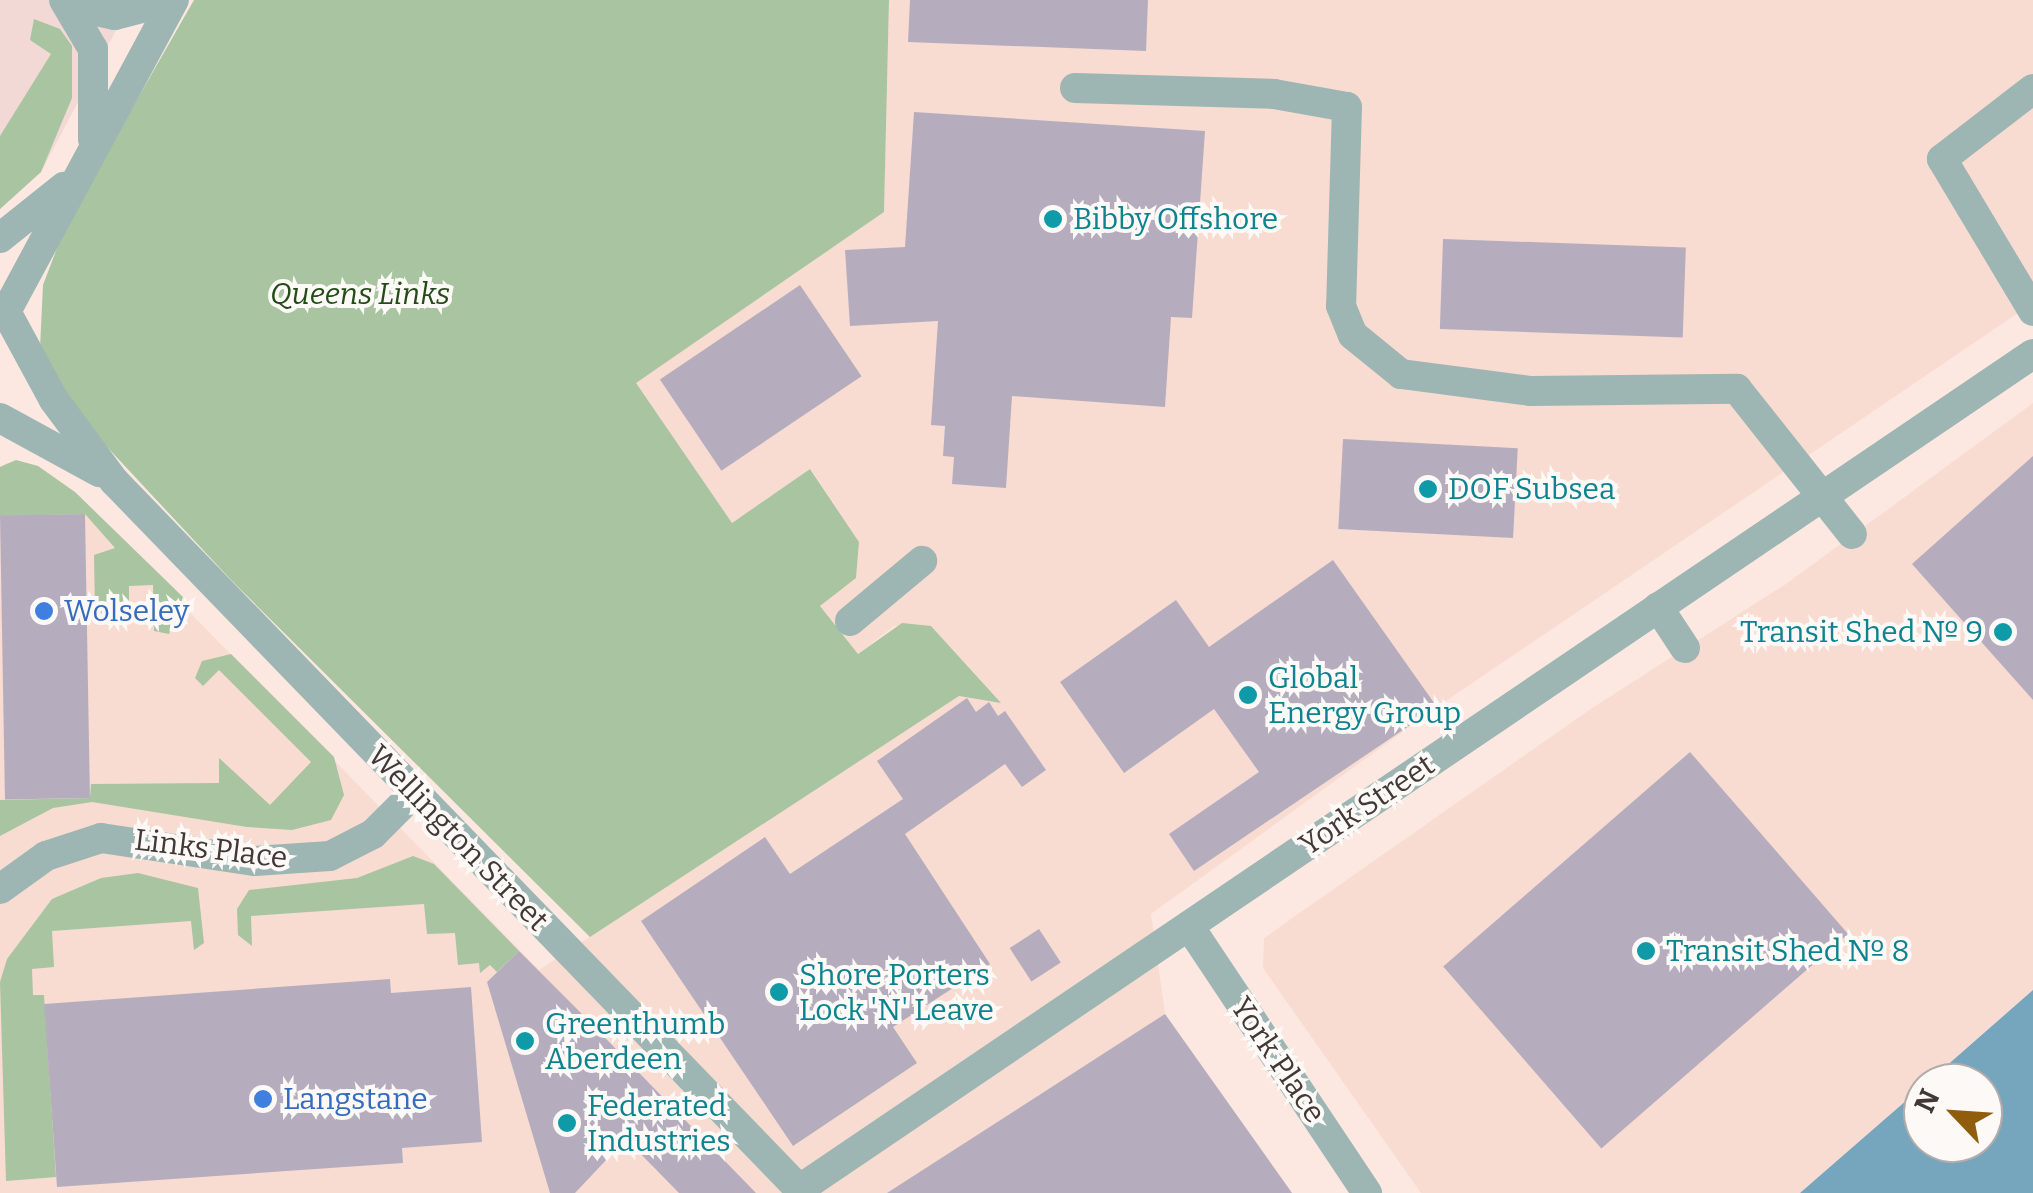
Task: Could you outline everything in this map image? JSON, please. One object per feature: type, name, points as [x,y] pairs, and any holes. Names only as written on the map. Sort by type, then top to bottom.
[{"type":"street","points":[[66,2],[116,16],[174,0]]},
{"type":"street","points":[[0,355],[6,305],[174,0]]},
{"type":"street","points":[[66,2],[94,60],[92,147]]},
{"type":"street","points":[[1074,88],[1274,94],[1348,107],[1341,306],[1353,335],[1401,374],[1531,391],[1736,388],[1852,534]]},
{"type":"street","points":[[2033,89],[1942,159],[2033,311]]},
{"type":"street","points":[[0,238],[74,178]]},
{"type":"street","name":"Wellington Street","points":[[6,305],[50,393],[114,481],[802,1191]]},
{"type":"street","name":"York Street","points":[[802,1191],[2033,354]]},
{"type":"street","name":"Wellington Street","points":[[0,418],[114,481]]},
{"type":"street","points":[[850,620],[922,562]]},
{"type":"street","points":[[1658,607],[1685,648]]},
{"type":"street","name":"Links Place","points":[[0,890],[46,856],[102,838],[255,861],[330,856],[373,834],[414,793]]},
{"type":"street","name":"York Place","points":[[1189,926],[1367,1193]]},
{"type":"shaded area","points":[[0,0],[132,0],[41,172],[0,209]]},
{"type":"shaded area","points":[[889,0],[2033,0],[2033,303],[1437,707],[1151,914],[1165,1014],[1292,1193],[0,1193],[0,467],[7,463],[38,466],[79,499],[539,970],[959,696],[1000,703],[931,626],[894,626],[858,654],[820,606],[856,578],[859,542],[811,469],[732,523],[635,383],[884,212]]},
{"type":"shaded area","points":[[2033,403],[2033,1193],[1421,1193],[1263,968],[1264,938],[1592,708],[1786,584]]},
{"type":"green space","name":"Queens Links","points":[[194,0],[889,0],[884,212],[636,383],[732,523],[810,469],[859,542],[856,578],[820,606],[858,654],[902,623],[931,626],[1001,703],[959,696],[590,937],[232,581],[68,405],[40,348],[43,285],[67,222]]},
{"type":"green space","points":[[34,19],[60,29],[72,46],[72,98],[41,172],[0,209],[0,136],[51,54],[30,40]]},
{"type":"green space","points":[[16,460],[38,466],[75,492],[183,597],[169,634],[154,631],[153,585],[129,586],[129,613],[95,613],[94,555],[115,548],[85,514],[0,516],[0,467]]},
{"type":"green space","points":[[231,654],[334,757],[344,795],[331,820],[292,830],[247,827],[92,802],[53,808],[0,836],[0,800],[90,798],[91,784],[219,783],[219,758],[270,805],[311,762],[219,670],[203,686],[195,678],[202,661]]},
{"type":"green space","points":[[413,856],[434,864],[519,951],[497,972],[490,965],[480,973],[479,963],[458,965],[455,933],[427,934],[424,904],[251,916],[252,946],[238,935],[237,909],[249,890],[357,878]]},
{"type":"green space","points":[[138,873],[198,888],[204,943],[194,950],[191,921],[52,931],[54,967],[32,969],[33,995],[44,995],[56,1177],[6,1181],[0,982],[7,959],[52,899],[101,878]]},
{"type":"water","points":[[2033,990],[2033,1193],[1800,1193],[1903,1103],[1903,1163],[2003,1163],[2003,1063],[1950,1063]]},
{"type":"building","points":[[910,0],[1148,0],[1146,51],[908,42]]},
{"type":"building","name":"Bibby Offshore","points":[[914,112],[1205,131],[1192,318],[1171,317],[1165,407],[1012,396],[1006,488],[952,484],[954,457],[943,456],[945,426],[931,425],[938,321],[850,326],[845,250],[905,247]]},
{"type":"building","points":[[1443,239],[1686,247],[1683,337],[1440,329]]},
{"type":"building","points":[[800,285],[862,376],[721,471],[660,380]]},
{"type":"building","name":"DOF Subsea","points":[[1343,439],[1518,448],[1513,538],[1338,529]]},
{"type":"building","name":"Transit Shed № 9","points":[[2033,456],[2033,700],[1912,564]]},
{"type":"building","name":"Wolseley","points":[[85,514],[90,798],[5,799],[0,515]]},
{"type":"building","name":"Global Energy Group","points":[[1333,560],[1437,707],[1194,871],[1169,834],[1259,772],[1214,709],[1124,773],[1060,682],[1176,600],[1209,647]]},
{"type":"building","points":[[967,698],[976,712],[989,702],[998,716],[1005,711],[1046,770],[1022,787],[1005,764],[905,834],[990,964],[893,1027],[917,1063],[793,1146],[641,921],[765,837],[790,874],[903,799],[877,761]]},
{"type":"building","name":"Transit Shed № 8","points":[[1690,752],[1848,934],[1601,1148],[1443,967]]},
{"type":"building","points":[[1039,929],[1061,963],[1031,982],[1010,948]]},
{"type":"building","points":[[519,951],[756,1193],[679,1193],[626,1139],[575,1193],[550,1193],[487,982]]},
{"type":"building","points":[[390,979],[391,993],[471,987],[482,1142],[402,1148],[403,1163],[57,1187],[44,1004]]},
{"type":"building","points":[[1165,1014],[1292,1193],[887,1193]]},
{"type":"place","name":"Bibby Offshore","points":[[1053,219]]},
{"type":"place","name":"DOF Subsea","points":[[1428,489]]},
{"type":"place","name":"Wolseley","points":[[44,611]]},
{"type":"place","name":"Transit Shed № 9","points":[[2003,632]]},
{"type":"place","name":"Global Energy Group","points":[[1248,695]]},
{"type":"place","name":"Transit Shed № 8","points":[[1646,951]]},
{"type":"place","name":"Shore Porters Lock 'N' Leave","points":[[779,992]]},
{"type":"place","name":"Greenthumb Aberdeen","points":[[525,1041]]},
{"type":"place","name":"Langstane","points":[[263,1099]]},
{"type":"place","name":"Federated Industries","points":[[567,1123]]}]
